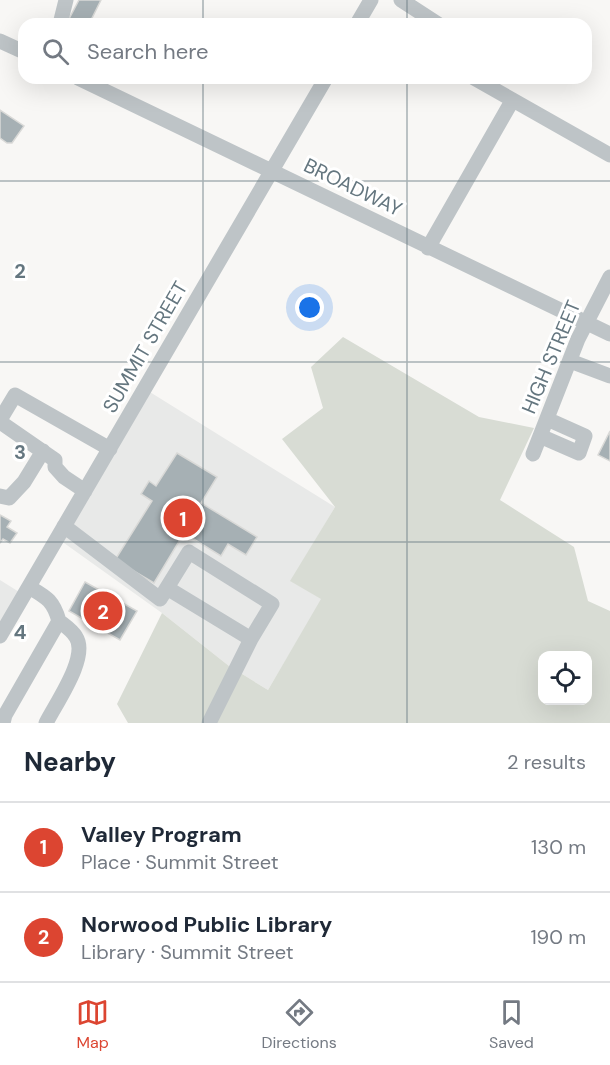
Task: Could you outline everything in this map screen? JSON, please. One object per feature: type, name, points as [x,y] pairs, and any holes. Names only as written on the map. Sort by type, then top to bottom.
[{"type":"street","points":[[62,18],[66,0]]},
{"type":"street","points":[[360,18],[371,0]]},
{"type":"street","points":[[401,0],[429,18]]},
{"type":"street","points":[[0,41],[18,49]]},
{"type":"street","name":"BROADWAY","points":[[91,84],[610,334]]},
{"type":"street","name":"SUMMIT STREET","points":[[2,630],[323,84]]},
{"type":"street","points":[[484,84],[610,155]]},
{"type":"street","points":[[428,248],[512,101]]},
{"type":"street","name":"HIGH STREET","points":[[533,454],[585,322],[610,277]]},
{"type":"street","points":[[570,361],[610,376]]},
{"type":"street","points":[[85,491],[64,477],[55,467],[55,460],[1,426],[15,394],[110,449]]},
{"type":"street","points":[[540,435],[579,453],[585,436],[546,419]]},
{"type":"street","points":[[0,496],[9,498],[24,482],[43,451]]},
{"type":"street","points":[[64,526],[164,593],[251,639]]},
{"type":"street","points":[[164,593],[189,552],[272,604],[251,639],[209,723]]},
{"type":"street","points":[[29,587],[49,599],[56,609],[59,621],[76,635],[81,647],[78,662],[46,723]]},
{"type":"street","points":[[3,717],[59,621]]},
{"type":"shaded area","points":[[343,337],[479,417],[534,428],[500,500],[574,547],[588,601],[610,611],[610,723],[128,723],[117,704],[162,613],[229,666],[268,690],[321,599],[290,581],[335,507],[282,439],[323,408],[311,367]]},
{"type":"shaded area","points":[[145,389],[335,507],[291,581],[322,599],[268,690],[229,666],[162,613],[57,538]]},
{"type":"shaded area","points":[[0,580],[24,595],[0,636]]},
{"type":"building","points":[[79,0],[101,0],[92,18],[70,18]]},
{"type":"building","points":[[0,110],[24,126],[12,143],[7,143],[0,138]]},
{"type":"building","points":[[610,431],[610,461],[598,455]]},
{"type":"building","points":[[177,453],[217,477],[201,503],[257,537],[246,555],[228,544],[221,556],[184,533],[154,583],[115,560],[152,501],[141,494],[149,481],[156,486]]},
{"type":"building","points":[[0,515],[11,521],[7,527],[17,533],[10,543],[3,539],[0,543]]},
{"type":"building","points":[[85,582],[137,611],[120,640],[69,611]]},
{"type":"place","name":"Valley Program","points":[[183,518]]},
{"type":"place","name":"Norwood Public Library","points":[[103,611]]}]
